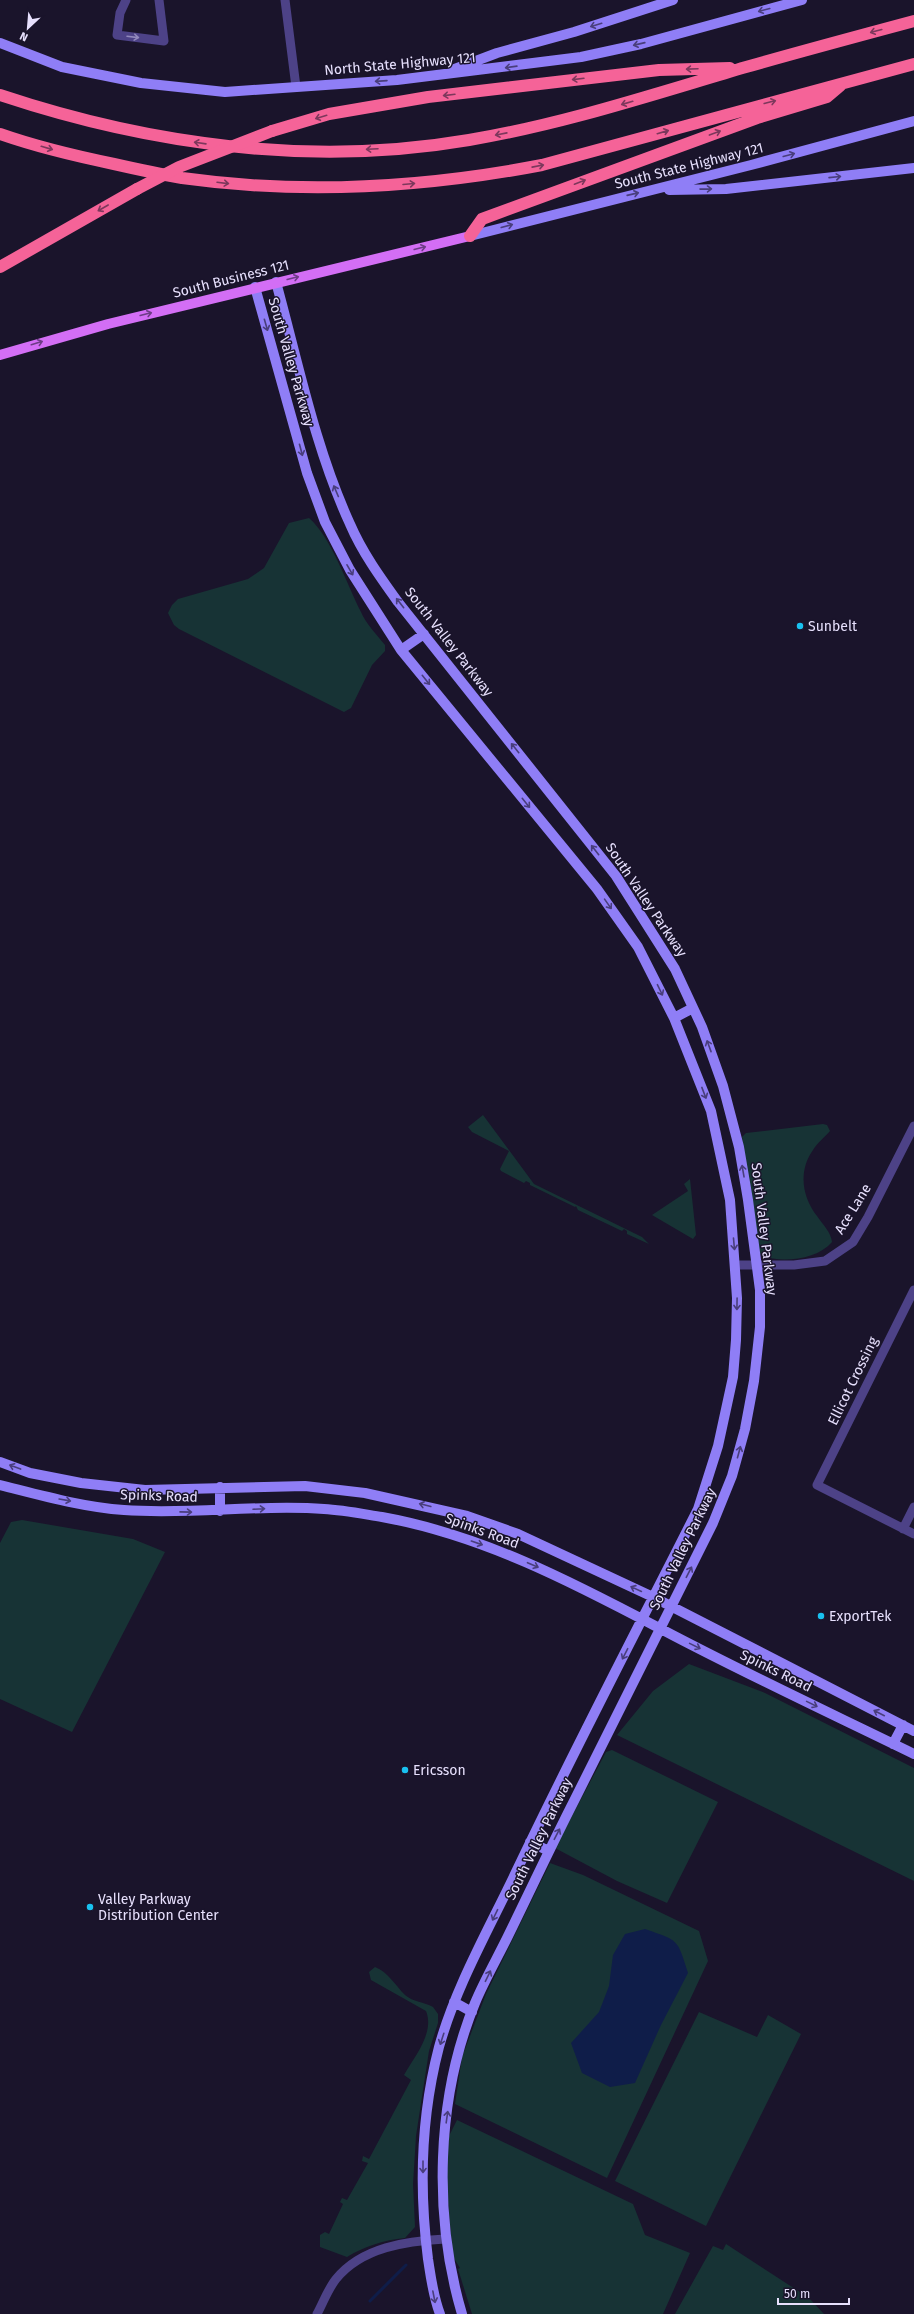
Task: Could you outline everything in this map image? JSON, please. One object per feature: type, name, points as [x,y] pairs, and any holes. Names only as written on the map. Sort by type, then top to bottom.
[{"type":"highway","points":[[0,95],[99,124],[164,138],[258,149],[362,150],[466,140],[534,128],[658,94],[745,67],[914,21]]},
{"type":"highway","points":[[0,134],[69,154],[180,177],[285,188],[390,186],[492,174],[542,165],[914,64]]},
{"type":"highway","points":[[0,267],[137,189],[179,167],[272,131],[329,114],[428,97],[659,70],[745,67]]},
{"type":"highway","points":[[470,236],[482,219],[757,118],[827,97],[842,84]]},
{"type":"main road","points":[[438,75],[496,53],[574,32],[673,0]]},
{"type":"main road","name":"North State Highway 121","points":[[0,43],[62,67],[141,83],[225,92],[438,75],[581,56],[641,44],[802,0]]},
{"type":"main road","name":"South State Highway 121","points":[[470,236],[653,190],[914,121]]},
{"type":"main road","points":[[653,190],[726,189],[914,168]]},
{"type":"main road","name":"South Business 121","points":[[0,355],[74,333],[255,287],[470,236]]},
{"type":"main road","name":"South Valley Parkway","points":[[276,282],[330,477],[350,525],[370,562],[424,634],[616,876],[675,969],[693,1008],[724,1086],[739,1147],[760,1290],[760,1327],[754,1381],[745,1429],[732,1476],[713,1523],[549,1851],[472,2012],[456,2064],[443,2146],[445,2239],[452,2279],[462,2314]]},
{"type":"main road","name":"South Valley Parkway","points":[[255,287],[307,473],[325,522],[350,570],[401,650],[598,890],[638,947],[674,1018],[711,1111],[730,1200],[736,1265],[737,1298],[733,1377],[718,1446],[698,1510],[530,1842],[454,2002],[439,2048],[423,2145],[426,2240],[435,2302],[440,2314]]},
{"type":"main road","points":[[401,650],[424,634]]},
{"type":"main road","points":[[674,1018],[693,1008]]},
{"type":"main road","name":"Spinks Road","points":[[0,1462],[30,1473],[81,1482],[145,1490],[305,1486],[365,1493],[413,1502],[467,1516],[518,1534],[653,1597],[914,1731]]},
{"type":"main road","points":[[26,1491],[30,1473]]},
{"type":"main road","name":"Spinks Road","points":[[0,1485],[123,1510],[220,1511],[324,1509],[383,1518],[442,1531],[500,1551],[563,1578],[660,1629],[914,1754]]},
{"type":"main road","points":[[220,1487],[220,1511]]},
{"type":"main road","points":[[893,1744],[903,1725]]},
{"type":"main road","points":[[530,1842],[549,1851]]},
{"type":"main road","points":[[454,2002],[472,2012]]},
{"type":"street","points":[[126,0],[120,13],[117,35],[164,41],[159,0]]},
{"type":"street","points":[[285,0],[296,87]]},
{"type":"street","name":"Ace Lane","points":[[736,1265],[794,1265],[825,1261],[853,1242],[868,1217],[914,1126]]},
{"type":"street","name":"Ellicot Crossing","points":[[903,1529],[817,1485],[914,1290]]},
{"type":"street","points":[[914,1507],[903,1529],[914,1534]]},
{"type":"street","points":[[317,2314],[336,2280],[348,2267],[366,2256],[392,2246],[426,2240],[445,2239]]},
{"type":"green space","points":[[309,518],[325,537],[332,549],[363,616],[385,645],[385,651],[372,665],[351,708],[344,712],[179,629],[174,625],[168,613],[172,605],[178,599],[248,579],[264,568],[289,523]]},
{"type":"green space","points":[[483,1115],[534,1184],[642,1237],[649,1244],[627,1234],[627,1231],[624,1229],[622,1231],[578,1210],[576,1206],[575,1207],[530,1185],[530,1183],[526,1181],[524,1183],[501,1171],[500,1169],[509,1151],[472,1132],[468,1127]]},
{"type":"green space","points":[[823,1124],[827,1125],[830,1131],[817,1145],[808,1158],[805,1166],[804,1184],[808,1201],[828,1232],[832,1242],[818,1253],[799,1258],[779,1259],[761,1256],[758,1247],[742,1137],[746,1133]]},
{"type":"green space","points":[[690,1179],[696,1235],[693,1239],[652,1215],[688,1191],[684,1184]]},
{"type":"green space","points":[[22,1520],[133,1539],[165,1552],[72,1732],[0,1699],[0,1543],[11,1522]]},
{"type":"green space","points":[[689,1664],[765,1693],[914,1768],[914,1881],[617,1735],[653,1691]]},
{"type":"green space","points":[[612,1750],[718,1802],[667,1903],[617,1881],[555,1848],[606,1752]]},
{"type":"green space","points":[[550,1863],[583,1875],[699,1931],[708,1961],[607,2178],[455,2104],[462,2057],[486,1994]]},
{"type":"green space","points":[[375,1967],[388,1975],[405,1995],[415,2001],[433,2007],[438,2014],[438,2023],[429,2051],[416,2136],[413,2184],[415,2227],[405,2238],[375,2244],[347,2257],[320,2247],[320,2235],[325,2232],[329,2234],[343,2204],[340,2202],[342,2198],[347,2200],[368,2163],[362,2161],[363,2156],[369,2159],[411,2080],[404,2075],[418,2053],[428,2028],[426,2011],[371,1980],[369,1972]]},
{"type":"green space","points":[[699,2012],[757,2037],[768,2015],[801,2034],[706,2226],[615,2181]]},
{"type":"green space","points":[[457,2120],[633,2204],[645,2235],[690,2253],[663,2314],[472,2314],[458,2269],[460,2268],[453,2257],[446,2181],[448,2138]]},
{"type":"green space","points":[[726,2244],[809,2298],[824,2314],[675,2314],[713,2246],[723,2250]]},
{"type":"water","points":[[645,1929],[665,1936],[675,1942],[679,1947],[688,1973],[661,2025],[635,2083],[610,2087],[582,2073],[571,2043],[599,2012],[609,1986],[613,1955],[625,1934]]},
{"type":"waterway","points":[[370,2301],[406,2265]]},
{"type":"place","name":"Sunbelt","points":[[800,626]]},
{"type":"place","name":"ExportTek","points":[[821,1616]]},
{"type":"place","name":"Ericsson","points":[[405,1770]]},
{"type":"place","name":"Valley Parkway Distribution Center","points":[[90,1907]]}]
